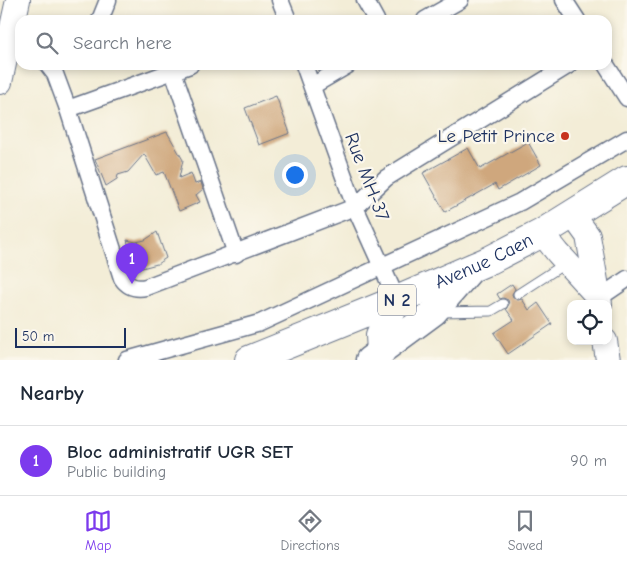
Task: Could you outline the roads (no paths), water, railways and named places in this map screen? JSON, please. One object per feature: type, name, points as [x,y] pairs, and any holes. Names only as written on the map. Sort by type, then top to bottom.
[{"type":"highway","name":"Avenue Caen","points":[[249,360],[473,267],[542,233],[627,180]]},
{"type":"highway","points":[[379,357],[380,335],[397,300]]},
{"type":"main road","points":[[0,82],[15,25]]},
{"type":"main road","points":[[572,214],[588,236],[599,300]]},
{"type":"main road","points":[[542,233],[598,300]]},
{"type":"main road","points":[[379,357],[434,312],[473,267]]},
{"type":"main road","points":[[606,345],[608,360]]},
{"type":"street","points":[[102,15],[108,0]]},
{"type":"street","points":[[280,0],[286,15]]},
{"type":"street","points":[[365,0],[373,15]]},
{"type":"street","points":[[434,15],[460,0]]},
{"type":"street","points":[[564,0],[574,15]]},
{"type":"street","points":[[56,70],[122,278],[133,287],[146,288],[356,207],[386,178],[561,70]]},
{"type":"street","points":[[68,109],[176,70]]},
{"type":"street","name":"Rue MH-37","points":[[306,70],[356,207],[397,300]]},
{"type":"street","points":[[312,86],[339,70]]},
{"type":"street","points":[[609,70],[627,98]]},
{"type":"street","points":[[173,71],[236,254]]},
{"type":"street","points":[[127,360],[260,323],[520,202],[627,139]]},
{"type":"street","points":[[600,300],[627,279]]},
{"type":"lane","points":[[518,294],[567,263]]},
{"type":"lane","points":[[434,312],[491,311],[503,304]]},
{"type":"place","name":"Le Petit Prince","points":[[565,136]]},
{"type":"place","name":"Bloc administratif UGR SET","points":[[132,284]]}]
